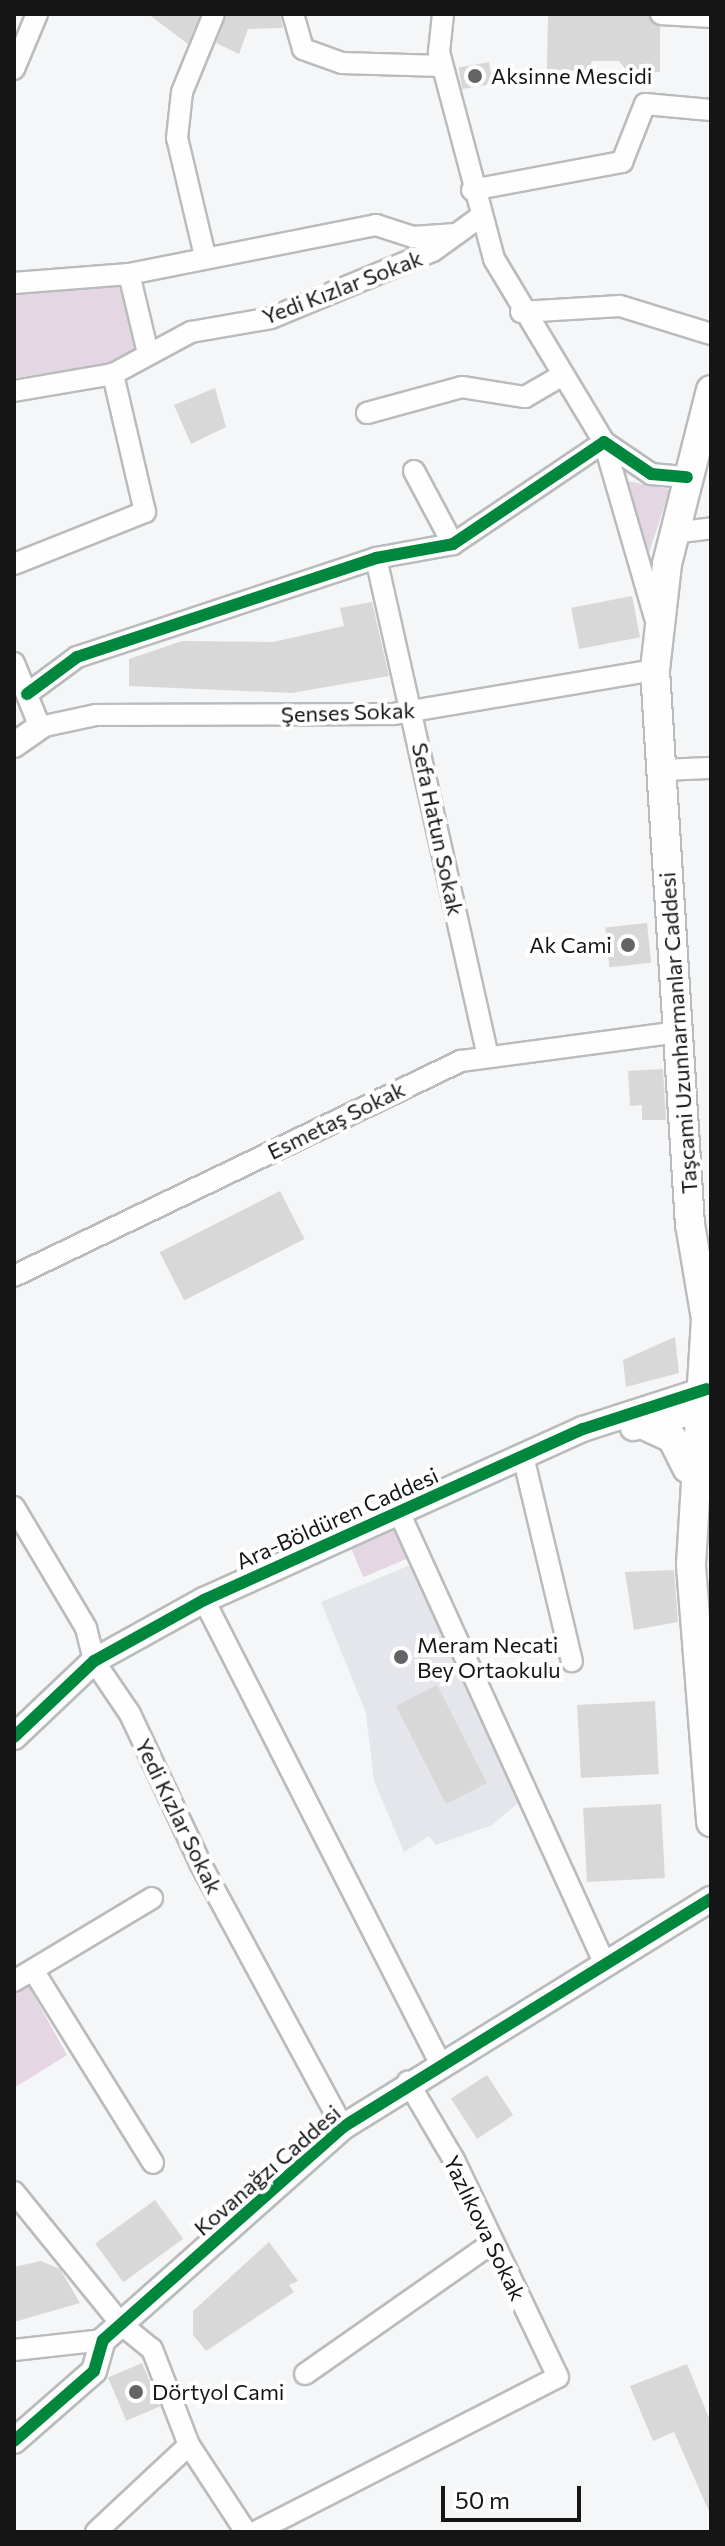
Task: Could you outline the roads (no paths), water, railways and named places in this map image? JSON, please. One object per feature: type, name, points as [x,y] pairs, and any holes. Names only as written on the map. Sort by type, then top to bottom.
[{"type":"main road","name":"Taşcami Uzunharmanlar Caddesi","points":[[711,390],[673,533],[655,670],[690,1224],[707,1292],[691,1566],[711,1822]]},
{"type":"main road","points":[[690,1224],[704,1380],[687,1468],[683,1526],[691,1566]]},
{"type":"main road","points":[[644,1425],[672,1438],[687,1468]]},
{"type":"street","points":[[14,69],[37,14]]},
{"type":"street","points":[[205,256],[177,138],[182,92],[214,14]]},
{"type":"street","points":[[293,14],[303,49],[342,63],[442,66]]},
{"type":"street","points":[[443,14],[442,66],[480,217],[521,312],[604,442],[658,630]]},
{"type":"street","points":[[661,14],[711,17]]},
{"type":"street","points":[[472,190],[622,162],[645,104],[711,110]]},
{"type":"street","name":"Yedi Kızlar Sokak","points":[[14,391],[113,374],[191,332],[271,318],[433,251],[452,234],[480,217]]},
{"type":"street","points":[[14,283],[129,274],[205,256],[376,225],[413,237],[452,234]]},
{"type":"street","points":[[129,274],[148,353]]},
{"type":"street","points":[[521,312],[620,306],[711,334]]},
{"type":"street","points":[[14,564],[145,512],[113,374]]},
{"type":"street","points":[[367,413],[462,387],[525,397],[561,376]]},
{"type":"street","points":[[604,442],[651,474],[687,477]]},
{"type":"street","points":[[27,694],[77,657],[376,558],[453,544],[604,442]]},
{"type":"street","points":[[414,471],[453,544]]},
{"type":"street","points":[[673,533],[711,528]]},
{"type":"street","name":"Sefa Hatun Sokak","points":[[376,558],[487,1052]]},
{"type":"street","points":[[14,663],[40,727],[14,745]]},
{"type":"street","name":"Şenses Sokak","points":[[40,727],[96,715],[413,712],[655,670]]},
{"type":"street","points":[[661,770],[711,768]]},
{"type":"street","name":"Esmetaş Sokak","points":[[14,1276],[487,1052],[678,1032]]},
{"type":"street","name":"Ara-Böldüren Caddesi","points":[[523,1456],[644,1425],[704,1380]]},
{"type":"street","name":"Ara-Böldüren Caddesi","points":[[14,1737],[94,1661],[204,1600],[398,1510],[704,1380]]},
{"type":"street","points":[[523,1456],[572,1661]]},
{"type":"street","name":"Yedi Kızlar Sokak","points":[[14,1507],[86,1628],[94,1661],[130,1714],[200,1863],[343,2127]]},
{"type":"street","points":[[398,1510],[604,1962]]},
{"type":"street","points":[[204,1600],[440,2063]]},
{"type":"street","points":[[14,1981],[152,1898]]},
{"type":"street","name":"Kovanağzı Caddesi","points":[[14,2441],[94,2371],[113,2333],[343,2127],[408,2082],[711,1899]]},
{"type":"street","points":[[33,1970],[153,2163]]},
{"type":"street","name":"Yazlıkova Sokak","points":[[255,2532],[558,2377],[408,2082]]},
{"type":"street","points":[[17,2205],[113,2333],[152,2349],[189,2445],[246,2532]]},
{"type":"street","points":[[305,2374],[492,2243]]},
{"type":"street","points":[[14,2350],[113,2333]]},
{"type":"street","points":[[96,2532],[189,2445]]},
{"type":"place","name":"Aksinne Mescidi","points":[[475,76]]},
{"type":"place","name":"Ak Cami","points":[[628,945]]},
{"type":"place","name":"Meram Necati Bey Ortaokulu","points":[[401,1657]]},
{"type":"place","name":"Dörtyol Cami","points":[[136,2392]]}]
